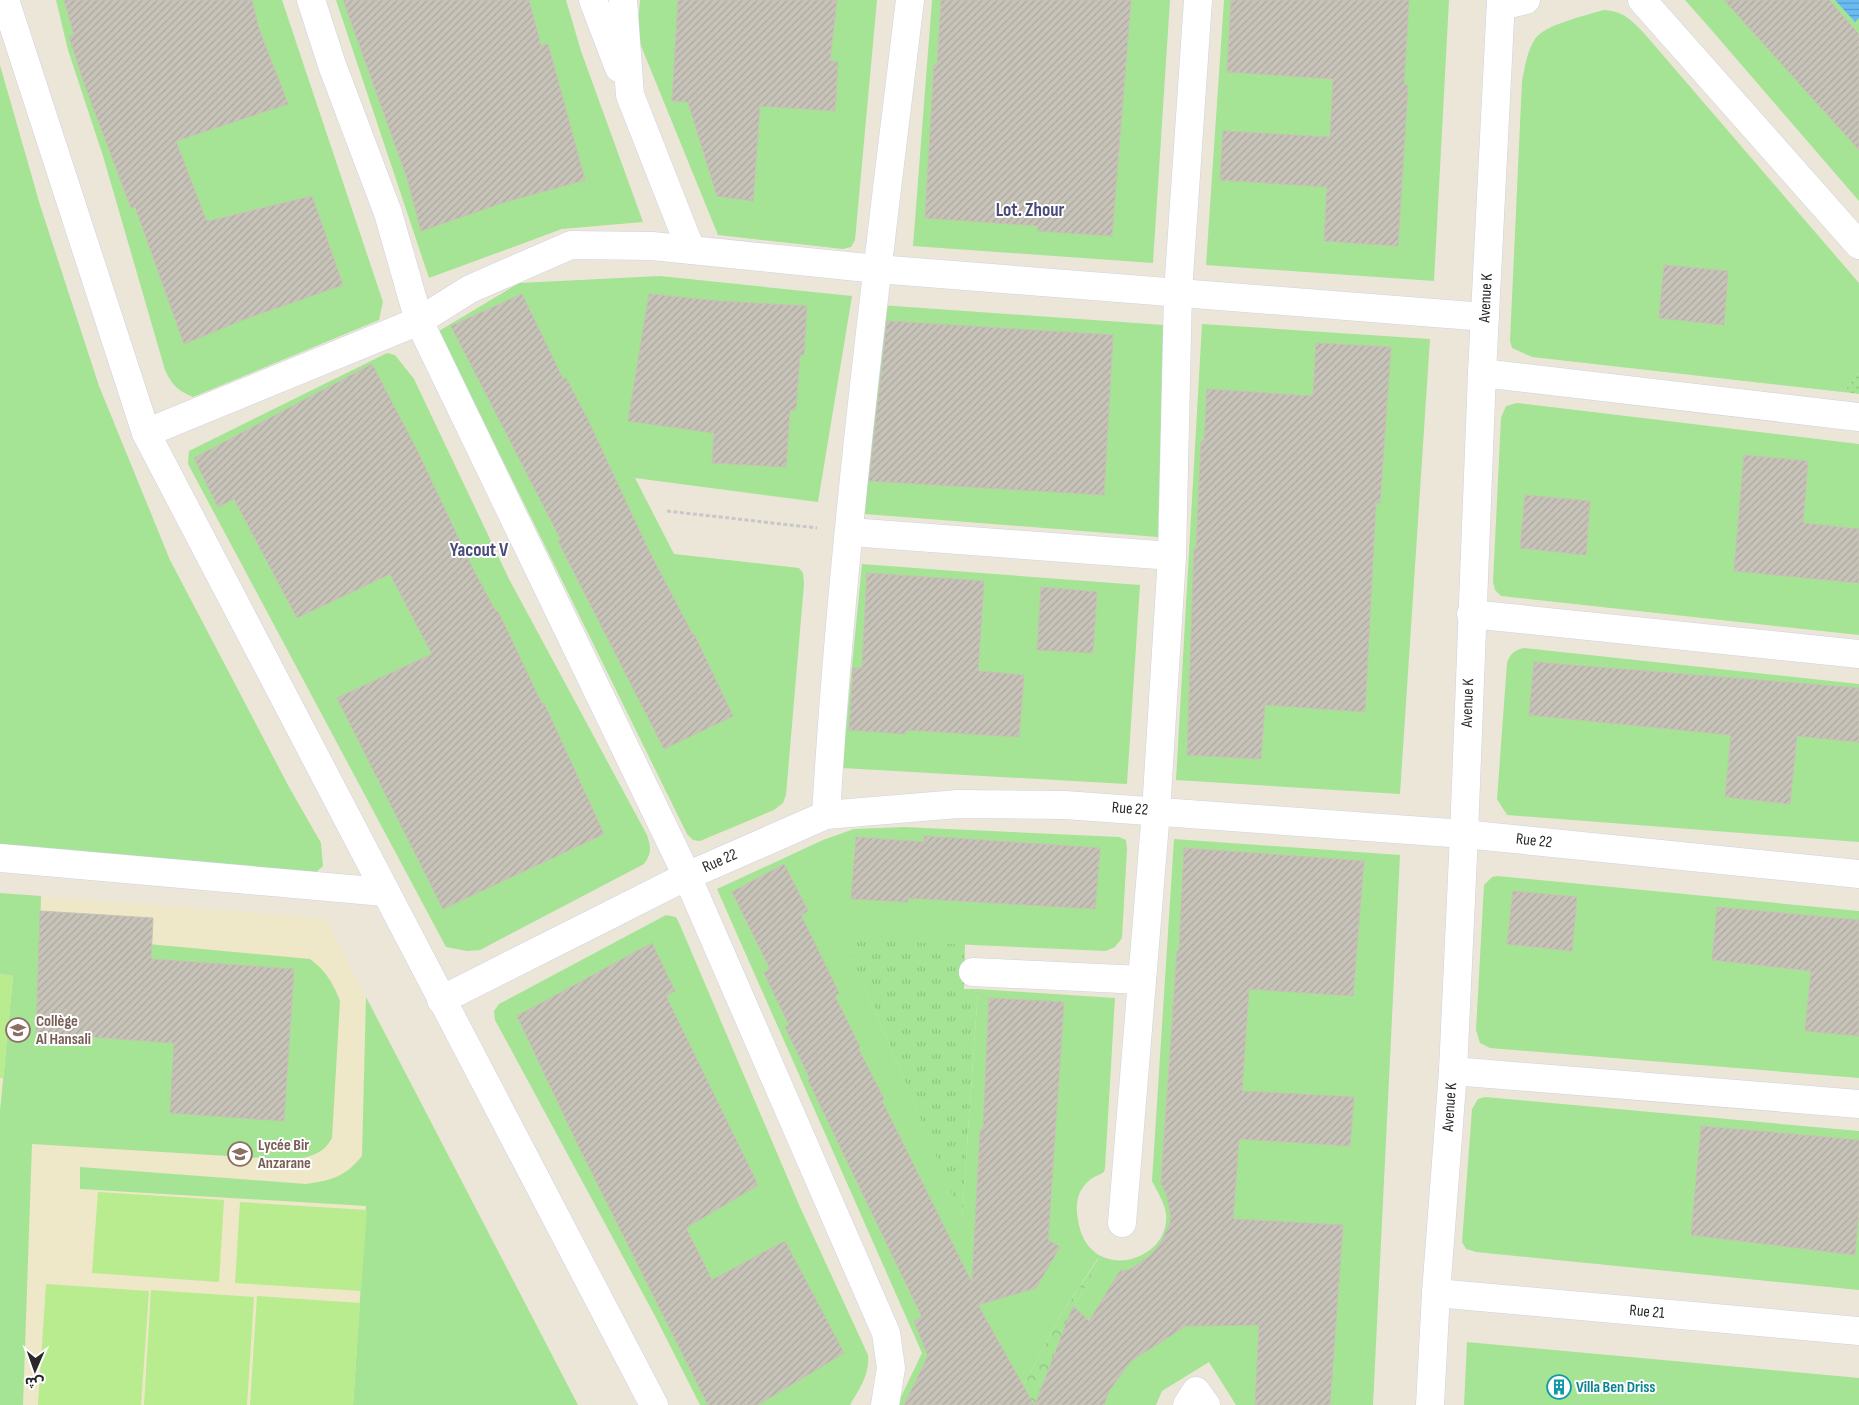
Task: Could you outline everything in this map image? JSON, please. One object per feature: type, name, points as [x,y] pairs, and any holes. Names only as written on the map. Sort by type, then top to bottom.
[{"type":"street","points":[[5,0],[146,433],[384,892],[654,1405]]},
{"type":"street","points":[[311,0],[332,65],[388,213],[419,321],[687,876],[886,1333],[891,1368],[885,1405]]},
{"type":"street","points":[[593,0],[691,250]]},
{"type":"street","points":[[623,0],[630,95]]},
{"type":"street","points":[[826,815],[833,693],[877,269],[910,0]]},
{"type":"street","points":[[1122,1223],[1156,811],[1172,556],[1178,292],[1198,0]]},
{"type":"street","points":[[1642,0],[1859,245]]},
{"type":"street","name":"Avenue K","points":[[1430,1405],[1436,1293],[1453,1070],[1485,317],[1509,2]]},
{"type":"street","points":[[146,433],[419,321],[470,289],[571,245],[652,246],[877,269],[1485,317]]},
{"type":"street","points":[[1482,373],[1859,417]]},
{"type":"street","points":[[850,532],[1172,556]]},
{"type":"street","points":[[1471,614],[1859,654]]},
{"type":"street","name":"Rue 22","points":[[441,1000],[687,876],[826,815],[958,804],[1065,804],[1464,834],[1859,874]]},
{"type":"street","points":[[0,858],[384,892]]},
{"type":"street","points":[[973,972],[1142,980]]},
{"type":"street","points":[[1453,1070],[1859,1104]]},
{"type":"street","name":"Rue 21","points":[[1436,1293],[1859,1331]]},
{"type":"street","points":[[1187,1405],[1196,1391],[1206,1405]]},
{"type":"path","points":[[668,511],[850,532]]},
{"type":"shaded area","name":"Lycée Bir Anzarane","points":[[0,893],[325,918],[578,1405],[0,1405]]},
{"type":"green space","points":[[56,0],[282,0],[383,302],[379,320],[193,397],[176,387],[165,370],[103,156],[68,50]]},
{"type":"green space","points":[[336,0],[566,0],[581,51],[643,222],[562,229],[429,278]]},
{"type":"green space","points":[[640,0],[877,0],[855,240],[851,247],[843,249],[718,235],[637,36]]},
{"type":"green space","points":[[932,0],[1170,0],[1153,263],[913,246]]},
{"type":"green space","points":[[1224,0],[1449,0],[1434,281],[1206,265]]},
{"type":"green space","points":[[1685,0],[1859,0],[1859,201],[1708,26]]},
{"type":"green space","points":[[1603,10],[1626,16],[1643,32],[1859,283],[1859,373],[1843,392],[1532,357],[1512,348],[1510,341],[1522,81],[1527,59],[1535,39],[1547,29]]},
{"type":"green space","points":[[0,65],[40,205],[99,386],[170,560],[289,787],[321,843],[323,866],[315,873],[0,848]]},
{"type":"green space","points":[[660,276],[852,296],[818,502],[635,478],[674,554],[799,568],[803,573],[804,584],[786,795],[783,803],[774,810],[700,841],[693,840],[687,834],[439,331],[519,283]]},
{"type":"green space","points":[[880,305],[1164,325],[1158,537],[865,514],[858,507]]},
{"type":"green space","points":[[1202,324],[1430,339],[1400,794],[1176,780]]},
{"type":"green space","points":[[387,353],[395,355],[414,379],[509,579],[647,835],[650,847],[650,853],[644,864],[480,950],[467,951],[446,947],[188,464],[189,451]]},
{"type":"green space","points":[[1859,373],[1859,394],[1843,392]]},
{"type":"green space","points":[[1517,403],[1859,444],[1859,635],[1501,596],[1495,590],[1493,582],[1501,418],[1506,406]]},
{"type":"green space","points":[[862,564],[1140,585],[1127,784],[842,768]]},
{"type":"green space","points":[[1524,648],[1859,684],[1859,842],[1507,815],[1497,799],[1507,663],[1513,652]]},
{"type":"green space","points":[[904,827],[1119,837],[1126,840],[1122,938],[1115,947],[1106,951],[842,939],[875,1010],[962,1218],[978,989],[1115,998],[1105,1168],[1104,1172],[1086,1183],[1080,1192],[1077,1209],[1078,1220],[1085,1241],[1097,1254],[1112,1260],[1128,1260],[1143,1254],[1156,1244],[1164,1230],[1166,1213],[1152,1181],[1174,839],[1400,855],[1373,1405],[1236,1405],[1209,1362],[1162,1391],[1156,1405],[1035,1405],[1071,1312],[1101,1260],[1098,1258],[1062,1313],[1013,1405],[897,1405],[922,1353],[717,889],[823,840],[854,829]]},
{"type":"green space","points":[[1492,877],[1859,911],[1859,1078],[1490,1048],[1480,1043],[1476,1030],[1484,885]]},
{"type":"green space","points":[[0,893],[41,896],[40,934],[310,959],[328,978],[340,1001],[332,1138],[325,1148],[316,1154],[294,1160],[32,1144],[23,1405],[0,1405],[0,1111],[13,976],[0,974]]},
{"type":"green space","points":[[666,915],[676,917],[680,925],[800,1207],[868,1355],[866,1375],[850,1405],[700,1405],[655,1316],[495,1020],[494,1011],[499,1004]]},
{"type":"green space","points":[[841,938],[965,944],[964,989],[978,989],[962,1219],[875,1010]]},
{"type":"green space","points":[[0,974],[13,976],[3,1078],[0,1078]]},
{"type":"green space","points":[[366,997],[578,1405],[353,1405],[366,1206],[80,1189],[80,1167],[306,1184],[331,1179],[350,1169],[362,1156]]},
{"type":"green space","points":[[1485,1097],[1859,1131],[1859,1290],[1476,1252],[1466,1249],[1462,1242],[1472,1109],[1478,1099]]},
{"type":"green space","points":[[98,1192],[224,1200],[219,1282],[92,1273]]},
{"type":"green space","points":[[240,1202],[367,1210],[361,1291],[235,1283]]},
{"type":"green space","points":[[1100,1256],[1101,1260],[1071,1312],[1035,1405],[1013,1405],[1062,1313]]},
{"type":"green space","points":[[46,1284],[149,1291],[141,1405],[38,1405]]},
{"type":"green space","points":[[151,1290],[254,1297],[247,1405],[144,1405]]},
{"type":"green space","points":[[257,1296],[360,1303],[353,1405],[250,1405]]},
{"type":"green space","points":[[1467,1342],[1859,1378],[1859,1405],[1464,1405]]},
{"type":"water","points":[[1835,0],[1859,0],[1859,18],[1855,22]]},
{"type":"building","points":[[64,0],[252,0],[259,29],[288,104],[176,141],[206,220],[209,221],[312,196],[343,285],[245,319],[184,344],[135,207],[131,208],[84,83],[69,36],[74,35]]},
{"type":"building","points":[[343,0],[529,0],[541,46],[548,44],[585,180],[502,203],[421,231],[407,178]]},
{"type":"building","points":[[678,0],[837,0],[830,61],[838,62],[835,111],[760,106],[753,201],[717,196],[688,102],[672,101]]},
{"type":"building","points":[[941,0],[1131,0],[1112,236],[1038,231],[1038,226],[925,218],[934,65],[937,65]]},
{"type":"building","points":[[1231,0],[1409,0],[1404,85],[1408,85],[1398,246],[1324,241],[1327,187],[1220,180],[1223,131],[1330,137],[1333,79],[1227,72]]},
{"type":"building","points":[[1724,0],[1829,0],[1859,34],[1859,150]]},
{"type":"building","points":[[1664,265],[1728,271],[1724,325],[1659,318]]},
{"type":"building","points":[[522,294],[563,379],[566,378],[588,420],[649,551],[694,634],[733,716],[664,749],[558,541],[561,540],[451,326]]},
{"type":"building","points":[[649,294],[718,301],[807,306],[804,355],[800,355],[796,410],[790,410],[786,467],[712,463],[714,433],[628,421]]},
{"type":"building","points":[[887,321],[1113,335],[1104,495],[869,481]]},
{"type":"building","points":[[1316,343],[1391,347],[1380,503],[1376,503],[1365,712],[1265,705],[1261,759],[1187,755],[1194,548],[1196,549],[1201,441],[1204,441],[1207,389],[1313,396]]},
{"type":"building","points":[[372,364],[418,452],[473,569],[496,612],[498,611],[542,704],[544,703],[604,834],[443,909],[337,698],[432,654],[390,574],[297,618],[234,499],[218,507],[194,458]]},
{"type":"building","points":[[1744,455],[1808,461],[1803,523],[1859,529],[1859,583],[1734,571]]},
{"type":"building","points":[[1525,495],[1590,501],[1586,555],[1520,548]]},
{"type":"building","points":[[867,573],[984,581],[978,671],[1024,675],[1019,737],[906,730],[905,734],[849,730],[853,668],[862,668]]},
{"type":"building","points":[[1041,587],[1097,592],[1093,653],[1037,650]]},
{"type":"building","points":[[1534,662],[1859,688],[1859,742],[1797,736],[1790,804],[1725,797],[1731,735],[1529,715]]},
{"type":"building","points":[[924,836],[1100,848],[1095,909],[908,898],[908,902],[851,899],[856,837],[924,842]]},
{"type":"building","points":[[1184,848],[1364,861],[1353,996],[1249,989],[1242,1091],[1354,1097],[1350,1146],[1239,1139],[1233,1219],[1343,1225],[1330,1405],[1255,1405],[1259,1325],[1186,1326],[1131,1361],[1109,1391],[1104,1405],[1035,1405],[1073,1306],[1089,1321],[1120,1271],[1129,1270],[1150,1256],[1160,1244],[1170,1224],[1171,1217],[1167,1196],[1161,1183],[1177,951],[1179,951]]},
{"type":"building","points":[[784,864],[808,911],[801,915],[839,993],[835,996],[860,1047],[858,1048],[884,1099],[882,1101],[972,1283],[980,1130],[983,1130],[989,998],[1064,1002],[1048,1240],[1060,1247],[1036,1288],[978,1305],[1034,1405],[904,1405],[928,1356],[914,1321],[922,1317],[808,1080],[810,1079],[785,1027],[789,1025],[764,973],[770,969],[732,892]]},
{"type":"building","points":[[1513,891],[1577,897],[1572,951],[1507,944]]},
{"type":"building","points":[[1717,907],[1859,920],[1859,1036],[1805,1031],[1811,971],[1712,960]]},
{"type":"building","points":[[40,911],[153,918],[151,959],[294,969],[284,1121],[170,1113],[174,1043],[36,1033]]},
{"type":"building","points":[[652,943],[675,991],[666,996],[758,1185],[686,1228],[712,1280],[785,1241],[844,1353],[758,1405],[708,1405],[578,1145],[517,1016]]},
{"type":"building","points":[[1701,1126],[1859,1140],[1859,1209],[1855,1255],[1691,1235]]},
{"type":"place","name":"Collège Al Hansali","points":[[18,1030]]},
{"type":"place","name":"Lycée Bir Anzarane","points":[[240,1154]]},
{"type":"place","name":"Villa Ben Driss","points":[[1559,1387]]},
{"type":"district","name":"Lot. Zhour","points":[[1030,210]]},
{"type":"district","name":"Yacout V","points":[[479,550]]}]
